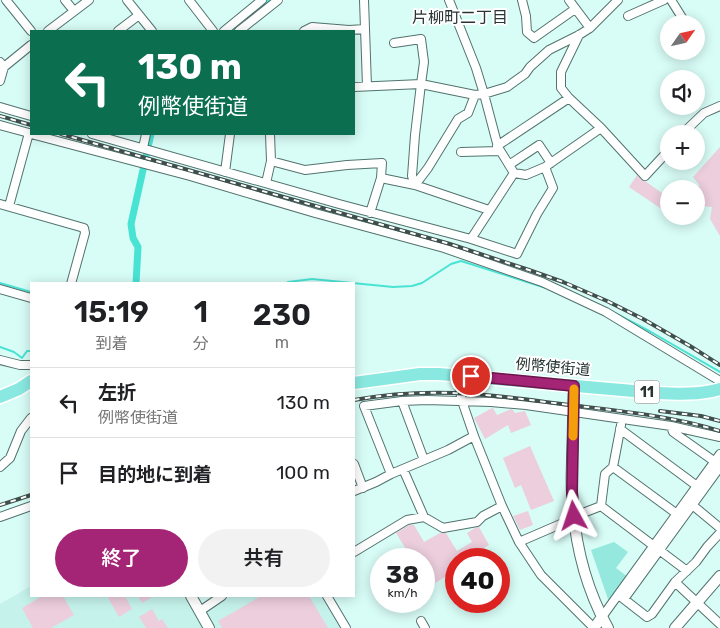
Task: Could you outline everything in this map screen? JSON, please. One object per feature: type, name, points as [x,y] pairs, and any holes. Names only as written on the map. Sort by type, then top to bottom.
[{"type":"main road","name":"例幣使街道","points":[[355,383],[420,374],[439,374],[678,394],[702,393],[720,389]]},
{"type":"main road","points":[[0,397],[19,389],[30,382]]},
{"type":"street","points":[[6,0],[30,30]]},
{"type":"street","points":[[65,0],[74,11]]},
{"type":"street","points":[[49,30],[88,0]]},
{"type":"street","points":[[127,0],[151,30]]},
{"type":"street","points":[[189,0],[213,30]]},
{"type":"street","points":[[240,30],[278,0]]},
{"type":"street","points":[[364,0],[367,86]]},
{"type":"street","points":[[449,0],[476,68],[499,148],[514,173],[526,175],[548,165],[601,128]]},
{"type":"street","points":[[569,0],[590,28]]},
{"type":"street","points":[[355,87],[421,84],[475,95],[507,87],[525,74],[549,50],[590,28],[618,0]]},
{"type":"street","points":[[628,16],[664,0]]},
{"type":"street","points":[[671,0],[680,15]]},
{"type":"street","points":[[524,1],[527,32],[534,38],[575,9]]},
{"type":"street","points":[[229,30],[257,2],[262,12]]},
{"type":"street","points":[[119,30],[139,15]]},
{"type":"street","points":[[306,30],[312,27],[349,30],[365,29]]},
{"type":"street","points":[[580,35],[561,72],[562,88],[569,98],[601,128],[645,176],[660,160]]},
{"type":"street","points":[[394,43],[421,40],[424,62],[412,176],[415,186]]},
{"type":"street","points":[[0,81],[2,64],[30,46]]},
{"type":"street","points":[[415,186],[458,119],[468,113],[475,95]]},
{"type":"street","points":[[461,152],[499,148],[569,98]]},
{"type":"street","points":[[691,125],[704,113],[720,106]]},
{"type":"street","points":[[0,107],[30,116]]},
{"type":"street","points":[[0,125],[30,134],[9,206]]},
{"type":"street","points":[[34,135],[190,176],[444,248],[542,282],[606,312],[720,381]]},
{"type":"street","points":[[96,135],[370,213],[471,239],[517,254],[537,214],[553,188],[548,165],[539,145],[509,165]]},
{"type":"street","points":[[143,148],[146,135]]},
{"type":"street","points":[[225,172],[230,135]]},
{"type":"street","points":[[266,183],[271,161],[270,135]]},
{"type":"street","points":[[271,161],[305,170],[382,163],[381,178],[370,213]]},
{"type":"street","points":[[471,239],[514,173]]},
{"type":"street","points":[[381,178],[415,186],[489,210]]},
{"type":"street","points":[[0,204],[84,228],[85,233],[72,282]]},
{"type":"street","points":[[0,289],[30,298]]},
{"type":"street","points":[[0,360],[20,365],[30,365]]},
{"type":"street","points":[[457,375],[462,401],[474,436],[502,506],[519,542],[541,575],[594,628],[621,597],[718,465],[720,454]]},
{"type":"street","points":[[574,386],[572,492],[574,518],[583,567],[593,597],[608,628]]},
{"type":"street","points":[[391,474],[364,406],[427,400],[526,405],[671,426],[720,437]]},
{"type":"street","points":[[402,401],[424,460]]},
{"type":"street","points":[[601,506],[605,474],[612,467],[622,418]]},
{"type":"street","points":[[0,467],[10,458],[21,431],[30,419]]},
{"type":"street","points":[[671,426],[673,432],[718,465]]},
{"type":"street","points":[[620,428],[697,486]]},
{"type":"street","points":[[355,491],[448,450],[474,436]]},
{"type":"street","points":[[656,548],[676,514],[689,503],[697,486],[718,465]]},
{"type":"street","points":[[355,467],[363,488]]},
{"type":"street","points":[[612,467],[676,514]]},
{"type":"street","points":[[403,470],[424,517],[444,528],[477,522],[502,506]]},
{"type":"street","points":[[689,503],[720,528]]},
{"type":"street","points":[[0,517],[30,506]]},
{"type":"street","points":[[519,542],[601,506]]},
{"type":"street","points":[[601,506],[687,571]]},
{"type":"street","points":[[355,551],[407,520],[424,517]]},
{"type":"street","points":[[621,597],[647,617],[652,614],[675,582],[696,562],[720,533]]},
{"type":"street","points":[[675,628],[720,576]]},
{"type":"street","points":[[675,582],[720,624]]},
{"type":"street","points":[[192,597],[209,628]]},
{"type":"street","points":[[200,611],[221,597]]},
{"type":"street","points":[[328,597],[346,628]]},
{"type":"street","points":[[421,620],[425,628]]},
{"type":"shaded area","points":[[614,542],[628,552],[616,568],[628,577],[609,602],[591,550]]},
{"type":"shaded area","points":[[30,587],[30,597],[188,597],[205,628],[0,628],[0,604]]},
{"type":"shaded area","points":[[228,597],[325,597],[342,628],[214,628],[205,613]]},
{"type":"building","points":[[720,147],[720,236],[710,219],[712,207],[705,206],[705,180],[695,180],[693,177],[699,170],[705,170],[705,164]]},
{"type":"building","points":[[637,175],[641,180],[660,192],[660,208],[629,187]]},
{"type":"building","points":[[492,408],[497,415],[511,409],[515,413],[525,411],[531,425],[511,433],[508,425],[485,439],[474,418]]},
{"type":"building","points":[[530,446],[554,501],[531,510],[521,485],[515,488],[503,458]]},
{"type":"building","points":[[528,511],[533,525],[520,530],[513,516]]},
{"type":"building","points":[[409,525],[414,525],[424,542],[440,533],[446,533],[455,548],[445,548],[445,577],[435,583],[435,548],[405,548],[396,533]]},
{"type":"building","points":[[479,527],[489,545],[484,548],[462,548],[472,542],[467,533]]},
{"type":"building","points":[[40,597],[64,597],[74,615],[51,628],[33,628],[22,608]]},
{"type":"building","points":[[108,597],[126,597],[132,609],[119,617]]},
{"type":"building","points":[[139,597],[152,597],[142,603]]},
{"type":"building","points":[[259,597],[310,597],[328,628],[222,628],[218,621]]},
{"type":"building","points":[[152,609],[159,621],[162,619],[168,628],[146,628],[139,617]]},
{"type":"waterway","points":[[233,30],[270,0]]},
{"type":"waterway","points":[[136,282],[138,247],[133,238],[131,224],[151,135]]},
{"type":"waterway","points":[[355,283],[393,287],[412,286],[422,283],[451,264],[461,261],[546,288]]},
{"type":"waterway","points":[[288,282],[312,279],[342,282]]},
{"type":"waterway","points":[[0,283],[30,292]]},
{"type":"waterway","points":[[615,313],[720,372]]},
{"type":"waterway","points":[[0,347],[14,352],[22,358],[27,351],[30,351]]},
{"type":"railway","points":[[0,116],[30,125]]},
{"type":"railway","points":[[65,135],[450,244],[529,270],[607,301],[643,319],[720,365]]},
{"type":"railway","points":[[355,400],[412,393],[483,395],[646,415],[683,421],[720,431]]},
{"type":"railway","points":[[660,411],[701,416],[720,421]]},
{"type":"railway","points":[[0,505],[30,495]]},
{"type":"slow traffic","points":[[573,436],[574,389]]},
{"type":"district","name":"片柳町二丁目","points":[[460,17]]},
{"type":"route","points":[[471,376],[574,386],[572,492],[574,516]]}]
